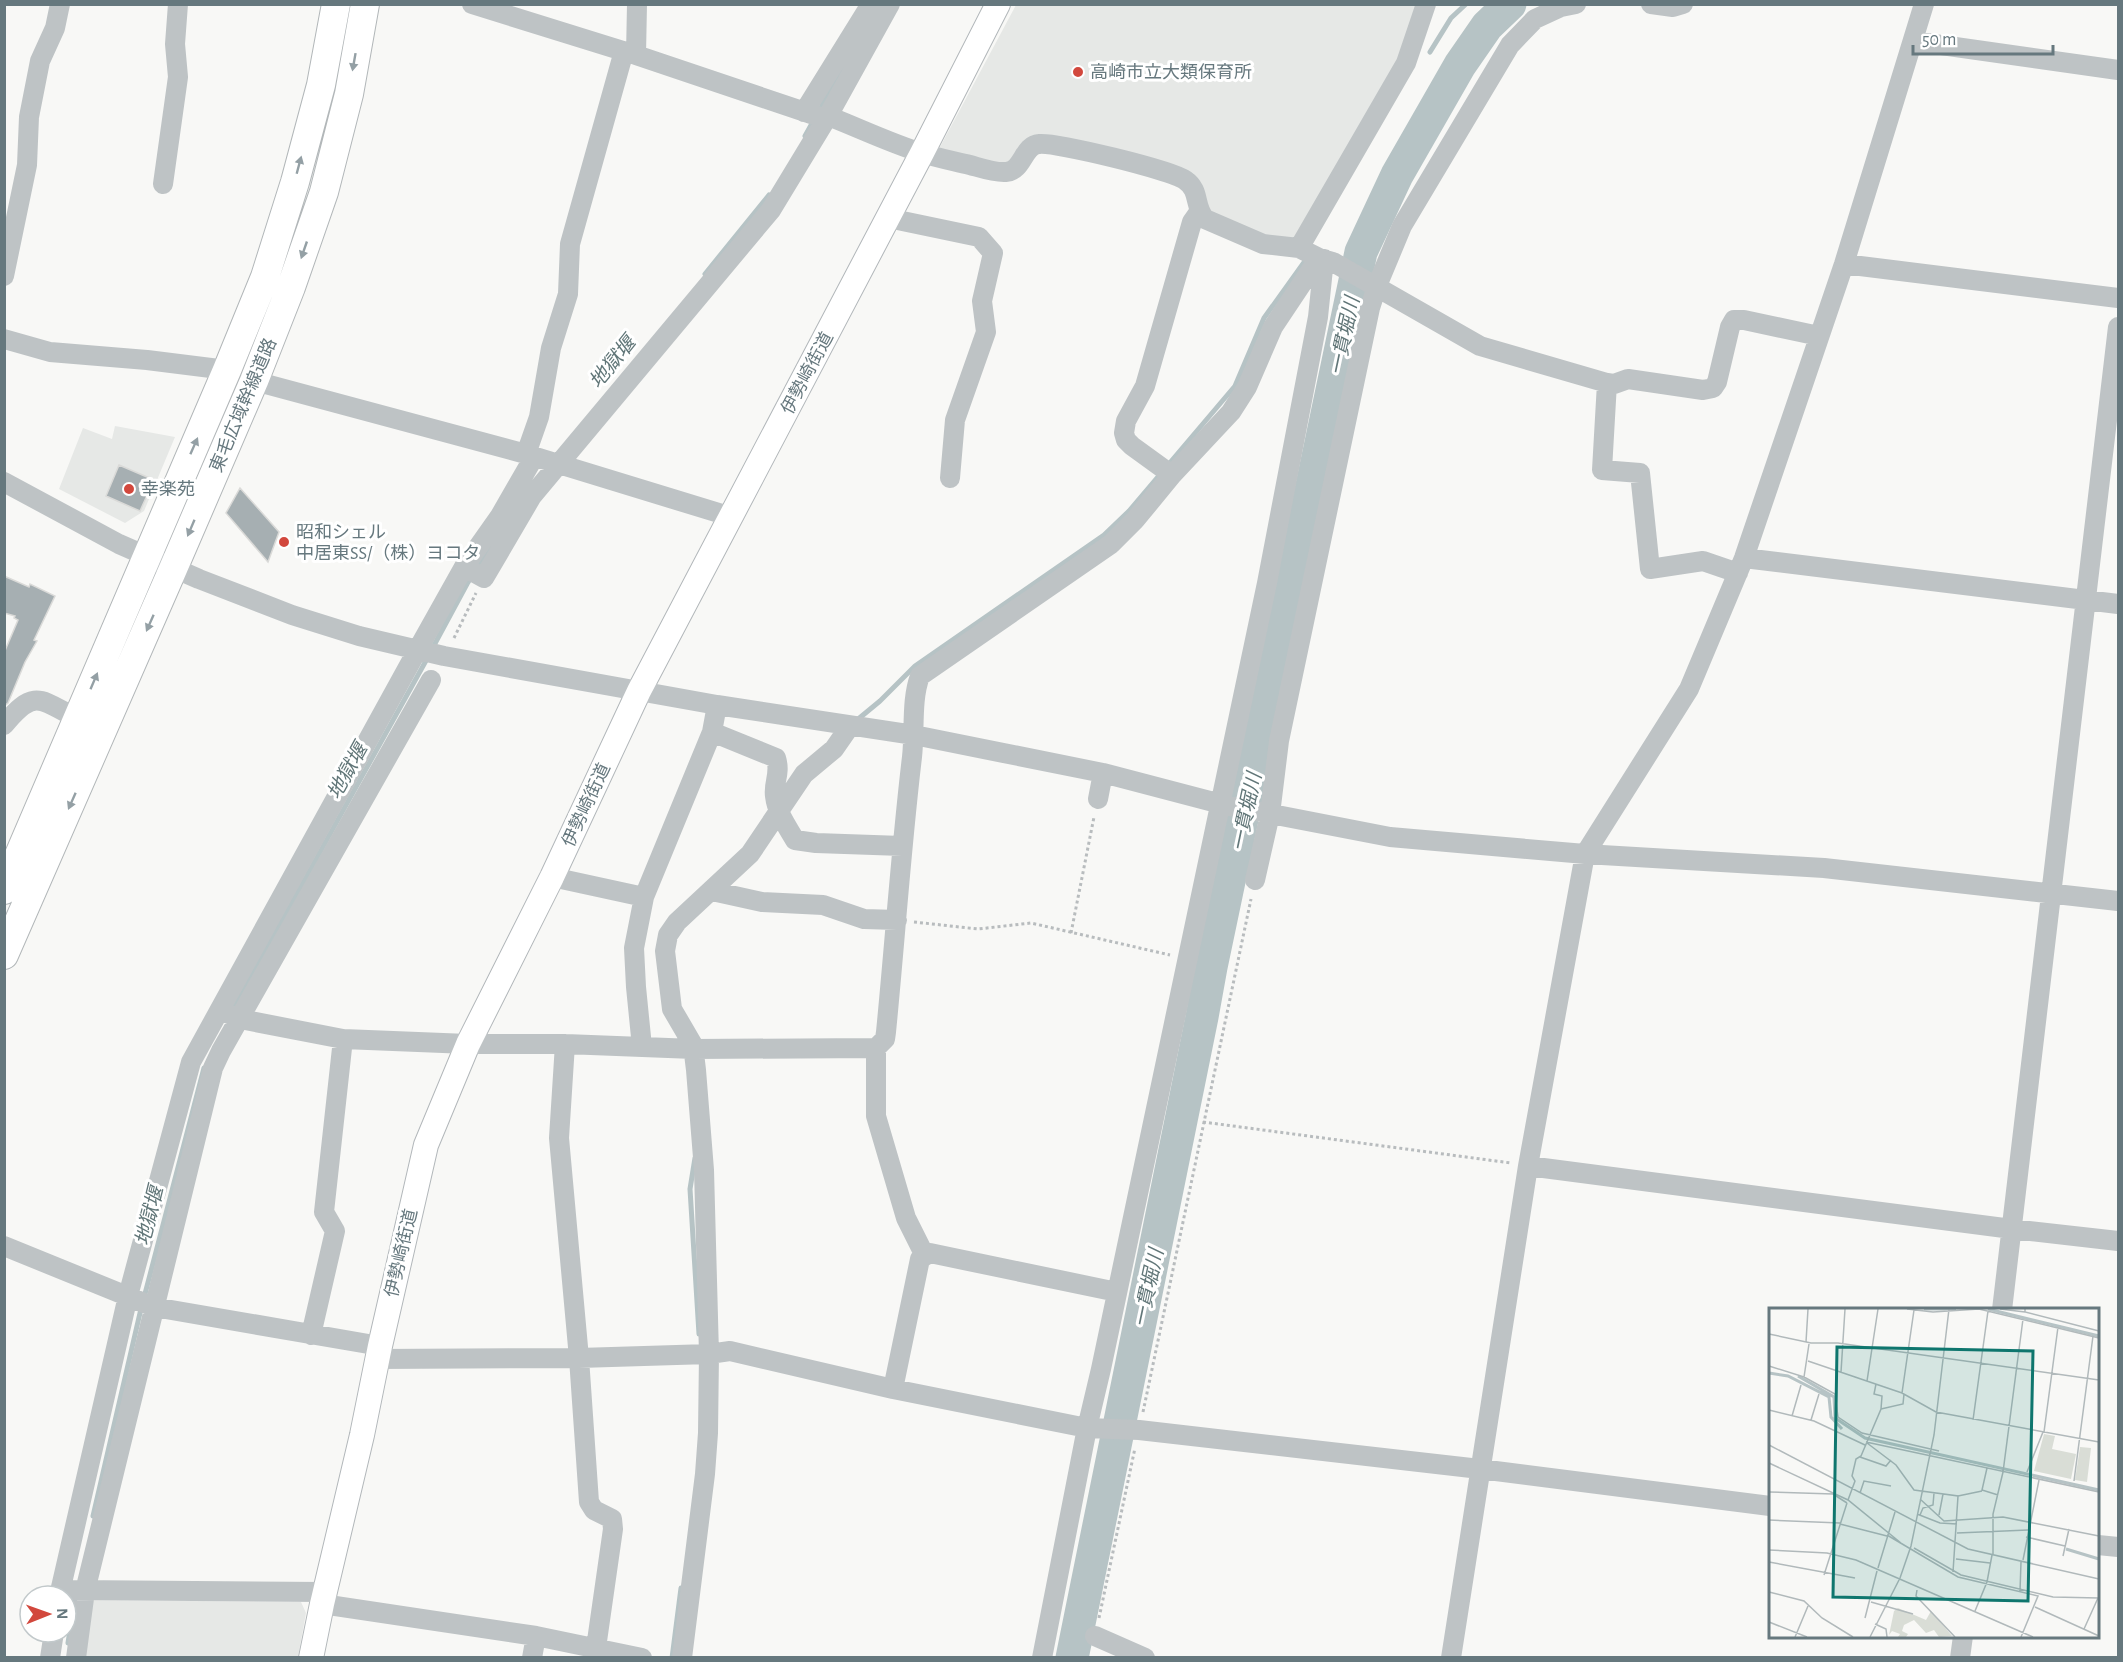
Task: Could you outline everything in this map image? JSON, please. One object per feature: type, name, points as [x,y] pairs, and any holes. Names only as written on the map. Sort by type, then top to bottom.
[{"type":"highway","name":"東毛広域幹線道路","points":[[4,890],[227,370],[264,277],[295,182],[321,86],[336,4]]},
{"type":"highway","name":"東毛広域幹線道路","points":[[4,955],[174,569],[254,381],[291,287],[324,192],[349,94],[365,4]]},
{"type":"main road","name":"伊勢崎街道","points":[[312,1658],[323,1598],[362,1435],[378,1353],[426,1145],[468,1044],[552,877],[639,691],[732,518],[998,4]]},
{"type":"street","points":[[4,276],[27,165],[29,117],[40,61],[55,28],[60,4]]},
{"type":"street","points":[[163,184],[178,77],[175,44],[178,4]]},
{"type":"street","points":[[472,4],[827,118],[922,153],[993,171],[1008,172],[1017,167],[1029,148],[1037,143],[1068,148],[1176,176],[1186,180],[1193,189],[1197,195],[1199,212],[1205,219],[1263,244],[1299,248],[1325,259],[1480,346],[1607,383],[1614,384],[1628,378],[1703,390],[1713,388],[1717,382],[1730,327],[1734,320],[1744,320],[1819,336]]},
{"type":"street","points":[[62,1584],[128,1296],[191,1062],[464,567],[500,516],[530,455],[551,348],[568,294],[570,244],[630,53],[637,4]]},
{"type":"street","points":[[804,112],[871,4]]},
{"type":"street","points":[[464,567],[484,578],[532,496],[771,210],[827,118],[890,4]]},
{"type":"street","points":[[1299,248],[1406,63],[1426,4]]},
{"type":"street","points":[[1255,880],[1279,741],[1373,285],[1402,226],[1510,45],[1535,19],[1561,7],[1576,4]]},
{"type":"street","points":[[1651,4],[1673,8],[1683,4]]},
{"type":"street","points":[[1451,1658],[1528,1166],[1585,855],[1689,689],[1741,566],[1844,264],[1924,4]]},
{"type":"street","points":[[1913,41],[2118,70]]},
{"type":"street","points":[[1172,475],[1126,440],[1125,421],[1145,386],[1192,222],[1199,212]]},
{"type":"street","points":[[888,218],[979,237],[993,253],[982,301],[986,332],[955,420],[950,478]]},
{"type":"street","points":[[220,1010],[240,1019],[342,1039],[694,1048],[876,1048],[885,1039],[886,1032],[914,735],[916,687],[920,676],[1111,544],[1135,520],[1172,475],[1231,412],[1246,387],[1273,327],[1325,259]]},
{"type":"street","points":[[1042,1658],[1186,958],[1222,804],[1267,583],[1316,329],[1325,259]]},
{"type":"street","points":[[1844,264],[2118,298]]},
{"type":"street","points":[[2002,1308],[2118,327]]},
{"type":"street","points":[[4,339],[50,352],[147,360],[227,370]]},
{"type":"street","points":[[254,381],[530,455],[732,518]]},
{"type":"street","points":[[1607,383],[1602,470],[1640,473],[1650,569],[1703,561],[2118,604]]},
{"type":"street","points":[[4,482],[146,557],[174,569],[292,615],[359,636],[444,656],[717,705],[914,735],[1103,772],[1222,804],[1390,837],[1585,855],[1824,868],[2118,901]]},
{"type":"street","points":[[76,1658],[85,1591],[208,1085],[221,1051],[431,680]]},
{"type":"street","points":[[4,726],[19,707],[28,701],[43,701],[78,719]]},
{"type":"street","points":[[642,1047],[634,948],[644,897],[712,732],[717,705]]},
{"type":"street","points":[[682,1658],[705,1474],[709,1354],[704,1170],[694,1048],[672,1009],[665,951],[668,935],[677,922],[750,854],[804,774],[834,748],[850,726]]},
{"type":"street","points":[[712,732],[776,758],[779,769],[775,794],[779,813],[795,840],[816,843],[902,846]]},
{"type":"street","points":[[1098,799],[1103,772]]},
{"type":"street","points":[[552,877],[644,897]]},
{"type":"street","points":[[712,891],[762,902],[823,904],[864,919],[897,920]]},
{"type":"street","points":[[311,1335],[335,1231],[324,1212],[342,1039]]},
{"type":"street","points":[[565,1044],[559,1138],[579,1358],[589,1502],[594,1510],[612,1519],[613,1529],[596,1648]]},
{"type":"street","points":[[876,1048],[876,1116],[906,1218],[925,1256]]},
{"type":"street","points":[[1528,1166],[2118,1241]]},
{"type":"street","points":[[4,1246],[154,1307],[311,1335],[378,1353],[579,1358],[709,1354],[730,1351],[893,1389],[1091,1428],[1137,1430],[1480,1469],[1769,1506]]},
{"type":"street","points":[[893,1389],[920,1259],[930,1253],[1117,1292]]},
{"type":"street","points":[[2099,1545],[2118,1547]]},
{"type":"street","points":[[78,1591],[323,1598],[536,1636],[642,1658]]},
{"type":"street","points":[[532,1658],[536,1636]]},
{"type":"street","points":[[1095,1636],[1145,1658]]},
{"type":"street","points":[[1960,1658],[1963,1638]]},
{"type":"path","points":[[444,656],[484,578]]},
{"type":"path","points":[[1071,933],[1098,799]]},
{"type":"path","points":[[1095,1636],[1255,880]]},
{"type":"path","points":[[897,920],[978,929],[1031,923],[1186,958]]},
{"type":"path","points":[[1203,1122],[1528,1166]]},
{"type":"shaded area","points":[[1016,5],[1419,5],[1404,50],[1294,241],[1278,241],[1222,220],[1205,208],[1201,182],[1194,175],[1127,156],[1034,135],[1022,145],[1005,167],[941,152],[940,147]]},
{"type":"shaded area","points":[[115,426],[175,437],[144,511],[125,523],[59,489],[83,428],[112,439]]},
{"type":"shaded area","points":[[88,1600],[301,1602],[306,1613],[298,1657],[81,1658]]},
{"type":"building","name":"幸楽苑","points":[[119,465],[154,480],[140,511],[106,496]]},
{"type":"building","points":[[240,488],[279,532],[268,562],[226,513]]},
{"type":"building","points":[[4,576],[29,587],[30,584],[55,596],[34,640],[37,641],[25,662],[8,703],[4,706],[4,653],[18,620],[14,618],[15,616],[4,613]]},
{"type":"waterway","points":[[1430,52],[1451,18],[1466,4]]},
{"type":"waterway","name":"一貫堀川","points":[[1072,1658],[1211,967],[1361,252],[1397,175],[1460,65],[1487,26],[1510,4]]},
{"type":"waterway","name":"地獄堰","points":[[805,136],[850,55]]},
{"type":"waterway","name":"地獄堰","points":[[705,274],[769,195]]},
{"type":"waterway","points":[[857,720],[915,666],[1104,535],[1129,511],[1235,386],[1264,318],[1305,261]]},
{"type":"waterway","name":"地獄堰","points":[[432,649],[493,542]]},
{"type":"waterway","name":"地獄堰","points":[[232,1011],[428,657]]},
{"type":"waterway","name":"地獄堰","points":[[93,1516],[140,1313],[204,1068]]},
{"type":"waterway","points":[[695,1158],[690,1189],[699,1334]]},
{"type":"waterway","points":[[672,1658],[681,1588]]},
{"type":"place","name":"高崎市立大類保育所","points":[[1078,72]]},
{"type":"place","name":"幸楽苑","points":[[129,489]]},
{"type":"place","name":"昭和シェル 中居東SS/（株）ヨコタ","points":[[284,542]]}]
